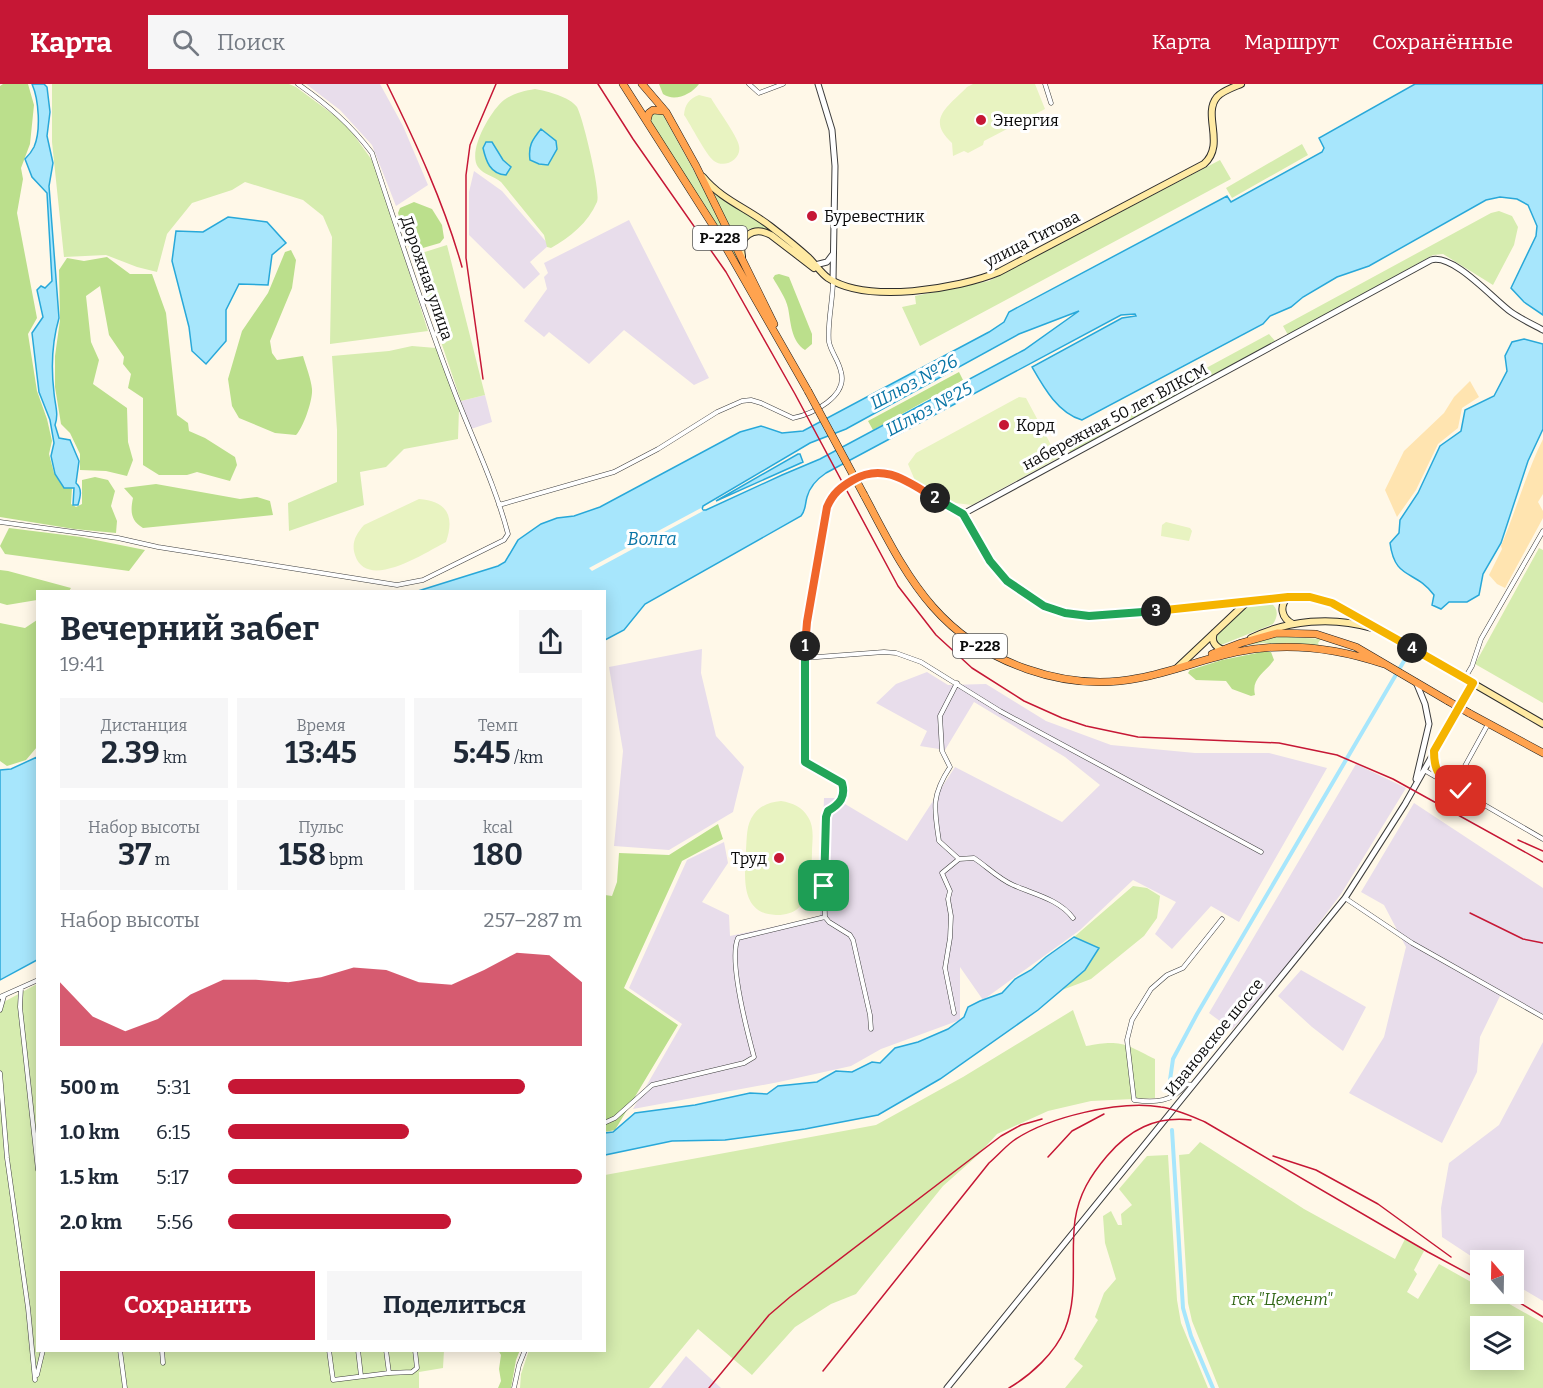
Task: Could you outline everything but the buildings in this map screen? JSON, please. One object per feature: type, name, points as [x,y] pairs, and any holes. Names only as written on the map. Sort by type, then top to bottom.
[{"type":"highway","name":"Р-228","points":[[623,84],[716,230],[789,356],[906,572],[925,597],[958,632],[988,651],[1040,673],[1082,681],[1131,680],[1227,652],[1267,647],[1325,650],[1364,657],[1384,664]]},
{"type":"highway","name":"Р-228","points":[[642,84],[666,112],[696,166],[789,356]]},
{"type":"highway","points":[[647,122],[649,113],[653,110],[666,112]]},
{"type":"highway","name":"Р-228","points":[[1227,652],[1241,643],[1291,632],[1329,637],[1356,647],[1543,753]]},
{"type":"highway","points":[[1325,650],[1322,643],[1329,637]]},
{"type":"main road","name":"улица Титова","points":[[696,166],[719,194],[762,220],[833,280],[856,290],[885,292],[945,286],[973,281],[999,272],[1204,164],[1213,151],[1214,103],[1217,96],[1227,87],[1242,84]]},
{"type":"main road","points":[[742,258],[741,245],[744,238],[753,232],[762,231],[771,235],[822,273]]},
{"type":"main road","points":[[1177,668],[1248,601],[1288,597],[1320,598],[1345,609],[1543,724]]},
{"type":"main road","points":[[1288,597],[1282,606],[1283,614],[1285,619],[1293,624]]},
{"type":"main road","points":[[1340,622],[1345,617],[1345,609]]},
{"type":"main road","points":[[1241,643],[1259,634],[1293,624],[1322,621],[1370,627],[1387,633]]},
{"type":"main road","points":[[1214,633],[1213,642],[1227,652]]},
{"type":"street","name":"Дорожная улица","points":[[0,522],[118,538],[158,547],[397,585],[423,580],[504,540],[508,534],[499,505],[436,345],[372,153],[355,130],[329,106],[298,84]]},
{"type":"street","points":[[749,84],[759,93],[783,84]]},
{"type":"street","points":[[499,505],[614,471],[658,449],[717,412],[742,401],[751,400],[761,403],[793,418],[828,402],[837,394],[842,382],[842,372],[829,341],[834,253],[832,130],[818,84]]},
{"type":"street","points":[[1045,84],[1052,103]]},
{"type":"street","points":[[815,265],[826,262],[834,253]]},
{"type":"street","name":"набережная 50 лет ВЛКСМ","points":[[963,514],[1431,260],[1442,259],[1453,265],[1509,311],[1543,330]]},
{"type":"street","points":[[871,1029],[853,940],[850,935],[825,917],[826,817],[828,811],[839,805],[845,792],[842,783],[805,762],[804,658],[807,622],[827,507],[837,490],[866,473],[891,474],[963,514],[990,561],[1007,581],[1030,598],[1056,610],[1077,616],[1098,616],[1248,601]]},
{"type":"street","points":[[1465,679],[1481,639],[1543,531]]},
{"type":"street","points":[[1224,604],[1229,607],[1231,615]]},
{"type":"street","points":[[804,658],[884,652],[896,653],[921,662],[1000,711],[1261,852]]},
{"type":"street","points":[[1415,785],[1429,724],[1425,704],[1416,682]]},
{"type":"street","points":[[957,683],[940,716],[942,751],[950,767],[940,783],[934,807],[939,841],[959,859]]},
{"type":"street","name":"Ивановское шоссе","points":[[947,1388],[1345,898],[1378,848],[1473,683]]},
{"type":"street","points":[[1461,791],[1460,775],[1489,723]]},
{"type":"street","points":[[1434,751],[1434,763],[1441,776],[1447,778],[1460,775]]},
{"type":"street","points":[[1424,770],[1543,839]]},
{"type":"street","points":[[954,1013],[945,968],[950,938],[951,916],[948,899],[950,891],[942,873],[959,859],[974,858],[1010,884],[1038,894],[1067,910],[1073,918]]},
{"type":"street","points":[[1345,898],[1412,943],[1543,1017]]},
{"type":"street","points":[[606,1122],[615,1118],[652,1085],[744,1064],[754,1057],[741,1006],[735,943],[738,938],[825,917]]},
{"type":"street","points":[[1193,1085],[1186,1084],[1179,1094],[1171,1099],[1146,1102],[1134,1100],[1127,1040],[1132,1020],[1151,989],[1167,975],[1183,968],[1222,919]]},
{"type":"street","points":[[0,1010],[2,996],[36,981]]},
{"type":"street","points":[[21,988],[20,1007],[36,1152]]},
{"type":"street","points":[[0,1073],[7,1158],[28,1308],[35,1380],[42,1352]]},
{"type":"street","points":[[120,1352],[125,1388]]},
{"type":"street","points":[[162,1352],[163,1363]]},
{"type":"street","points":[[329,1352],[333,1380],[415,1371],[417,1368],[415,1352]]},
{"type":"street","points":[[358,1352],[361,1376]]},
{"type":"street","points":[[386,1352],[389,1373]]},
{"type":"street","points":[[514,1388],[524,1352]]},
{"type":"shaded area","points":[[306,84],[380,84],[403,126],[428,185],[396,206],[372,145],[340,110]]},
{"type":"shaded area","points":[[474,171],[502,191],[549,245],[530,262],[540,274],[524,289],[469,235],[469,192]]},
{"type":"shaded area","points":[[629,220],[709,378],[694,385],[624,330],[589,364],[549,332],[544,337],[524,321],[547,289],[544,277],[548,273],[544,263]]},
{"type":"shaded area","points":[[485,395],[492,422],[471,429],[461,401]]},
{"type":"shaded area","points":[[702,649],[701,673],[716,736],[744,767],[733,812],[669,850],[614,846],[623,751],[609,667]]},
{"type":"shaded area","points":[[927,672],[948,685],[986,684],[1046,721],[1111,745],[1195,753],[1269,753],[1327,768],[1239,922],[1211,906],[1172,949],[1155,934],[1176,902],[1133,880],[1080,930],[983,1000],[960,967],[960,1020],[881,1049],[851,1066],[633,1109],[682,1024],[629,988],[687,860],[724,842],[728,863],[702,902],[729,915],[730,936],[820,917],[824,798],[835,798],[907,841],[955,767],[1062,822],[1100,785],[1065,757],[974,702],[945,750],[920,746],[927,731],[876,703],[896,684]]},
{"type":"shaded area","points":[[1356,764],[1406,788],[1341,894],[1292,959],[1232,1030],[1209,1013]]},
{"type":"shaded area","points":[[1414,803],[1543,888],[1543,1014],[1500,996],[1480,1037],[1477,1072],[1442,1143],[1349,1093],[1384,1037],[1406,947],[1384,905],[1361,892]]},
{"type":"shaded area","points":[[1301,970],[1366,1007],[1343,1051],[1278,996]]},
{"type":"shaded area","points":[[1543,1042],[1543,1301],[1524,1290],[1524,1250],[1470,1250],[1470,1255],[1442,1237],[1441,1208],[1449,1163],[1499,1125]]},
{"type":"shaded area","points":[[686,1356],[721,1388],[661,1388]]},
{"type":"green space","points":[[28,84],[34,105],[30,144],[21,168],[23,179],[17,213],[37,318],[28,334],[37,391],[52,441],[49,454],[54,473],[63,487],[72,488],[71,504],[76,507],[82,504],[82,480],[95,477],[108,480],[115,491],[111,506],[117,521],[116,533],[0,517],[0,86]]},
{"type":"green space","points":[[52,84],[289,84],[296,87],[346,124],[374,163],[428,331],[330,344],[332,237],[323,216],[303,200],[245,182],[232,190],[192,203],[167,234],[157,272],[106,255],[64,257],[52,142]]},
{"type":"green space","points":[[659,84],[699,84],[687,94],[672,97],[663,94]]},
{"type":"green space","name":"Энергия","points":[[973,84],[1035,84],[1045,109],[984,141],[983,145],[968,153],[964,151],[953,156],[952,143],[940,127],[940,120],[947,107]]},
{"type":"green space","points":[[535,89],[564,97],[577,107],[591,155],[598,195],[593,210],[584,223],[551,248],[547,247],[544,235],[501,182],[480,170],[475,160],[478,141],[493,112],[504,100]]},
{"type":"green space","points":[[699,95],[711,98],[735,135],[739,146],[738,155],[728,163],[718,163],[711,158],[684,115],[688,102]]},
{"type":"green space","points":[[662,113],[706,193],[765,311],[650,122],[652,114]]},
{"type":"green space","points":[[1302,144],[1308,155],[1232,198],[1226,188]]},
{"type":"green space","points":[[1220,160],[1231,179],[920,346],[902,307],[916,304],[915,296],[989,281]]},
{"type":"green space","points":[[713,193],[772,230],[749,229],[738,243]]},
{"type":"green space","points":[[414,202],[432,209],[442,225],[444,238],[440,243],[416,250],[409,248],[398,213],[400,208]]},
{"type":"green space","points":[[1499,211],[1512,216],[1518,227],[1514,245],[1493,285],[1443,254],[1433,255],[1288,335],[1283,326],[1491,213]]},
{"type":"green space","points":[[447,245],[485,395],[461,401],[412,256]]},
{"type":"green space","points":[[291,250],[296,260],[292,288],[270,341],[272,353],[277,360],[303,356],[310,377],[311,400],[296,435],[275,433],[239,418],[232,406],[228,379],[242,331],[268,293],[285,252]]},
{"type":"green space","points":[[107,257],[130,274],[152,274],[166,313],[177,415],[188,423],[189,431],[235,457],[237,465],[230,481],[197,472],[187,475],[159,475],[143,465],[143,398],[128,388],[131,374],[123,364],[124,357],[109,335],[100,286],[86,296],[91,342],[99,360],[93,384],[127,408],[128,442],[133,460],[127,476],[106,471],[80,470],[80,454],[70,433],[61,424],[55,387],[55,356],[60,320],[59,270],[67,258],[84,261]]},
{"type":"green space","points":[[779,274],[789,277],[812,334],[812,344],[805,350],[794,337],[787,304],[773,278]]},
{"type":"green space","points":[[1269,334],[1276,342],[1130,422],[1125,412]]},
{"type":"green space","points":[[412,346],[436,348],[459,409],[458,439],[404,449],[386,467],[360,472],[364,505],[289,531],[288,503],[337,482],[337,430],[332,356],[389,351]]},
{"type":"green space","points":[[959,372],[963,380],[873,430],[868,421]]},
{"type":"green space","name":"Корд","points":[[1019,397],[1026,398],[1058,458],[972,505],[955,503],[916,483],[908,464],[916,453]]},
{"type":"green space","points":[[1109,421],[1115,430],[1071,453],[1066,445]]},
{"type":"green space","points":[[156,484],[240,499],[257,497],[270,501],[273,515],[143,528],[134,519],[133,498],[124,488]]},
{"type":"green space","points":[[419,499],[436,503],[446,512],[450,525],[446,542],[412,560],[384,570],[371,570],[362,565],[355,555],[354,543],[364,525]]},
{"type":"green space","points":[[1166,522],[1190,528],[1192,531],[1189,541],[1161,536],[1162,525]]},
{"type":"green space","points":[[9,528],[81,537],[145,550],[129,571],[5,554],[0,546]]},
{"type":"green space","points":[[1539,548],[1543,550],[1543,703],[1475,664]]},
{"type":"green space","points":[[0,570],[71,588],[70,590],[36,590],[36,600],[7,605],[0,603]]},
{"type":"green space","points":[[1269,602],[1277,612],[1273,624],[1221,645],[1217,644],[1215,635],[1249,604]]},
{"type":"green space","points":[[36,621],[36,748],[26,760],[7,766],[0,761],[0,623],[25,628]]},
{"type":"green space","points":[[1275,636],[1321,639],[1318,643],[1320,647],[1262,643],[1241,646]]},
{"type":"green space","points":[[1271,652],[1274,660],[1257,680],[1255,695],[1251,696],[1232,689],[1226,681],[1196,680],[1188,673],[1190,670],[1222,660]]},
{"type":"green space","name":"Труд","points":[[781,801],[800,808],[810,821],[813,835],[812,863],[808,894],[803,902],[788,914],[776,915],[764,913],[750,901],[745,881],[745,860],[747,831],[751,818],[763,806]]},
{"type":"green space","points":[[718,824],[723,839],[682,861],[624,988],[678,1025],[615,1130],[606,1132],[606,895],[612,896],[617,882],[619,853],[669,855]]},
{"type":"green space","points":[[1133,886],[1147,888],[1160,896],[1157,918],[1144,936],[1091,979],[1062,990],[1085,970],[1099,949],[1074,937]]},
{"type":"green space","points":[[36,985],[36,1352],[444,1352],[443,1368],[419,1372],[419,1388],[0,1388],[0,1004]]},
{"type":"green space","points":[[1073,1010],[1086,1046],[1107,1043],[1122,1044],[1155,1059],[1155,1098],[1091,1101],[1048,1111],[997,1134],[978,1155],[943,1186],[856,1294],[831,1304],[795,1327],[752,1375],[698,1329],[649,1388],[520,1388],[521,1374],[528,1352],[606,1352],[606,1175],[876,1125],[963,1077]]},
{"type":"green space","name":"гск \"Цемент\"","points":[[1200,1142],[1304,1209],[1395,1259],[1405,1239],[1424,1251],[1414,1270],[1417,1274],[1407,1292],[1418,1299],[1439,1264],[1470,1281],[1470,1304],[1509,1304],[1543,1323],[1543,1388],[1219,1388],[1192,1321],[1188,1303],[1179,1155],[1189,1154]]},
{"type":"green space","points":[[1168,1155],[1177,1300],[1181,1323],[1208,1388],[1065,1388],[1083,1366],[1074,1359],[1098,1320],[1095,1317],[1104,1293],[1116,1279],[1105,1243],[1103,1216],[1111,1211],[1118,1225],[1122,1225],[1121,1214],[1132,1205],[1119,1189],[1147,1156]]},
{"type":"green space","points":[[499,1352],[519,1352],[511,1388],[498,1388],[501,1381],[499,1369],[501,1355]]},
{"type":"sand","points":[[1470,381],[1479,397],[1462,408],[1458,428],[1438,444],[1416,490],[1397,517],[1385,490],[1404,451],[1444,413],[1454,397]]},
{"type":"sand","points":[[1543,439],[1543,494],[1538,502],[1543,511],[1543,518],[1505,588],[1497,584],[1489,575],[1502,549],[1501,546],[1531,465]]},
{"type":"water","points":[[32,84],[44,84],[47,87],[50,112],[47,136],[53,163],[49,186],[59,318],[53,355],[53,384],[57,413],[55,425],[59,438],[70,440],[79,461],[76,483],[80,491],[78,505],[73,505],[74,488],[64,488],[55,474],[51,456],[54,443],[50,420],[39,392],[32,333],[43,317],[37,290],[41,286],[45,288],[52,281],[47,193],[32,177],[25,159],[34,147],[38,133],[38,107]]},
{"type":"water","points":[[1415,84],[1543,84],[1543,315],[1524,302],[1511,288],[1536,236],[1537,226],[1528,205],[1517,199],[1500,197],[1486,200],[1369,266],[1337,277],[1303,297],[1291,307],[1270,316],[1263,324],[1082,420],[1073,417],[1052,399],[1032,367],[1122,318],[1136,316],[1135,314],[1121,315],[826,473],[810,489],[801,516],[645,604],[624,630],[606,639],[606,590],[421,590],[498,566],[505,562],[518,540],[541,524],[600,507],[740,432],[761,426],[782,433],[803,431],[989,332],[1004,322],[1009,312],[1227,196],[1231,202],[1322,152],[1324,148],[1319,138]],"holes":[[[1079,311],[1024,350],[820,459],[702,510],[703,506],[810,443],[846,429],[1019,334]]]},
{"type":"water","points":[[541,129],[556,141],[557,149],[548,165],[530,160],[531,143]]},
{"type":"water","points":[[486,142],[492,142],[503,160],[511,167],[506,175],[496,172],[490,166],[483,148]]},
{"type":"water","points":[[228,217],[267,222],[286,243],[272,255],[268,285],[239,284],[226,310],[226,341],[206,364],[192,351],[189,327],[172,261],[176,231],[203,232]]},
{"type":"water","points":[[1524,339],[1543,344],[1543,429],[1528,461],[1501,543],[1483,574],[1479,595],[1467,602],[1449,602],[1441,609],[1432,605],[1434,595],[1427,587],[1407,574],[1396,563],[1390,543],[1399,533],[1400,520],[1418,493],[1440,446],[1461,431],[1465,410],[1494,396],[1507,371],[1505,356],[1512,342]]},
{"type":"water","points":[[798,454],[803,462],[716,501]]},
{"type":"water","points":[[36,757],[36,961],[0,980],[0,770],[11,769]]},
{"type":"water","points":[[1074,937],[1099,948],[1085,970],[1038,1010],[940,1079],[878,1115],[805,1129],[725,1140],[672,1141],[606,1155],[606,1133],[613,1132],[635,1113],[695,1105],[750,1093],[767,1094],[778,1086],[817,1082],[836,1071],[852,1072],[872,1062],[880,1063],[895,1048],[918,1042],[948,1029],[964,1017],[968,1007],[1002,993],[1015,979],[1031,970]]},
{"type":"pier","points":[[701,508],[703,511],[592,571],[589,568]]},
{"type":"waterway","points":[[1170,1080],[1173,1059],[1197,1014],[1404,661]]},
{"type":"waterway","points":[[1172,1130],[1183,1308],[1191,1336],[1213,1388]]},
{"type":"railway","points":[[387,84],[429,174],[462,267]]},
{"type":"railway","points":[[483,379],[466,258],[466,175],[470,145],[496,84]]},
{"type":"railway","points":[[598,84],[633,139],[726,272],[795,394],[898,586],[936,635],[972,668],[1024,701],[1086,726],[1138,737],[1279,743],[1337,755],[1393,779],[1543,862]]},
{"type":"railway","points":[[1518,840],[1543,851]]},
{"type":"railway","points":[[1470,913],[1523,939],[1543,943]]},
{"type":"railway","points":[[823,1371],[989,1163],[1004,1149],[1027,1132],[1064,1118],[1105,1108],[1144,1105],[1161,1107],[1205,1122],[1470,1275]]},
{"type":"railway","points":[[1048,1157],[1072,1131],[1104,1114]]},
{"type":"railway","points":[[709,1388],[769,1315],[790,1297],[1001,1136],[1021,1125],[1042,1119]]},
{"type":"railway","points":[[1009,1388],[1042,1363],[1055,1347],[1065,1329],[1072,1302],[1075,1220],[1082,1194],[1095,1171],[1115,1147],[1134,1132],[1166,1120],[1191,1120]]},
{"type":"railway","points":[[1273,1156],[1316,1170],[1378,1204],[1451,1257]]},
{"type":"railway","points":[[1522,1304],[1543,1317]]},
{"type":"place","name":"Энергия","points":[[981,120]]},
{"type":"place","name":"Буревестник","points":[[812,216]]},
{"type":"place","name":"Корд","points":[[1004,425]]},
{"type":"place","name":"Труд","points":[[779,858]]},
{"type":"route","points":[[824,886],[826,817],[828,811],[839,805],[845,792],[842,783],[805,762],[803,756],[805,640],[827,507],[837,490],[866,473],[891,474],[963,514],[990,561],[1007,581],[1044,606],[1065,613],[1077,616],[1098,616],[1301,596],[1325,600],[1345,609],[1473,683],[1434,751],[1434,763],[1441,776],[1454,778],[1460,775],[1461,791]]},
{"type":"water label","name":"Шлюз №26","points":[[914,382]]},
{"type":"water label","name":"Шлюз №25","points":[[929,409]]},
{"type":"water label","name":"Волга","points":[[652,539]]}]
